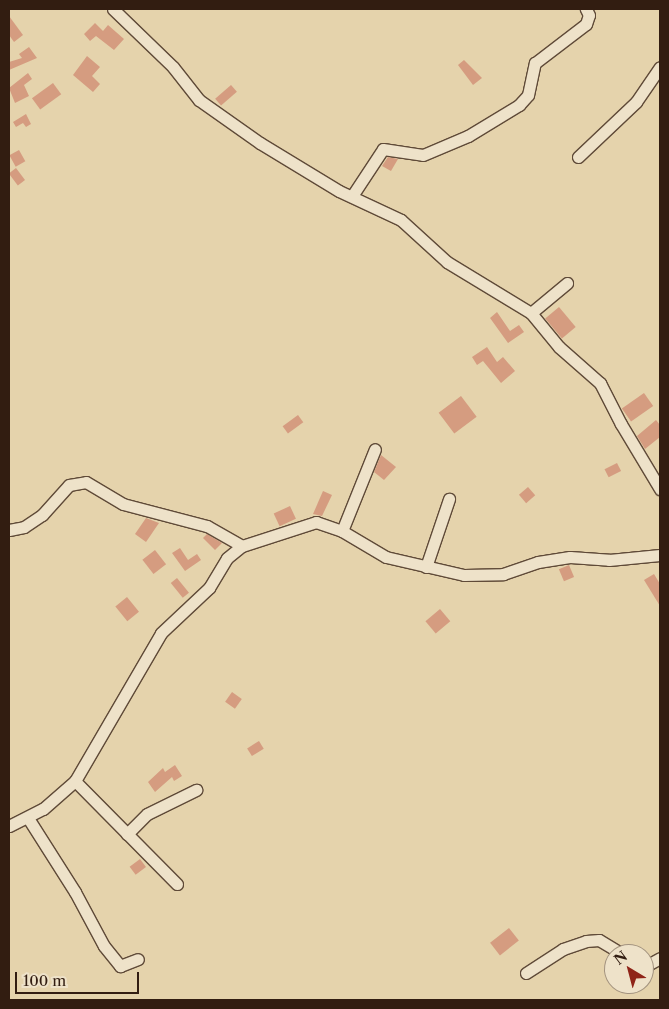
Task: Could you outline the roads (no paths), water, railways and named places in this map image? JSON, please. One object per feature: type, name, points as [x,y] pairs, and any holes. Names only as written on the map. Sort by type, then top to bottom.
[{"type":"street","points":[[112,9],[173,67],[199,100],[260,143],[352,196],[401,220],[447,262],[531,313],[559,347],[600,383],[621,424],[660,489]]},
{"type":"street","points":[[352,196],[383,149],[423,155],[468,136],[519,104],[528,95],[536,63],[586,24],[588,15],[586,9]]},
{"type":"street","points":[[578,157],[636,102],[660,67]]},
{"type":"street","points":[[531,313],[567,283]]},
{"type":"street","points":[[342,531],[375,449]]},
{"type":"street","points":[[9,530],[24,527],[42,515],[68,485],[86,482],[123,504],[207,526],[242,546]]},
{"type":"street","points":[[426,567],[449,499]]},
{"type":"street","points":[[9,826],[28,818],[75,781],[161,633],[210,588],[227,558],[242,546],[316,522],[342,531],[386,557],[464,575],[503,574],[538,562],[570,557],[609,560],[660,556]]},
{"type":"street","points":[[75,781],[177,884]]},
{"type":"street","points":[[127,834],[147,814],[196,790]]},
{"type":"street","points":[[28,818],[75,892],[104,946],[120,966],[138,958]]},
{"type":"street","points":[[526,973],[563,949],[586,941],[599,940],[606,944]]}]
